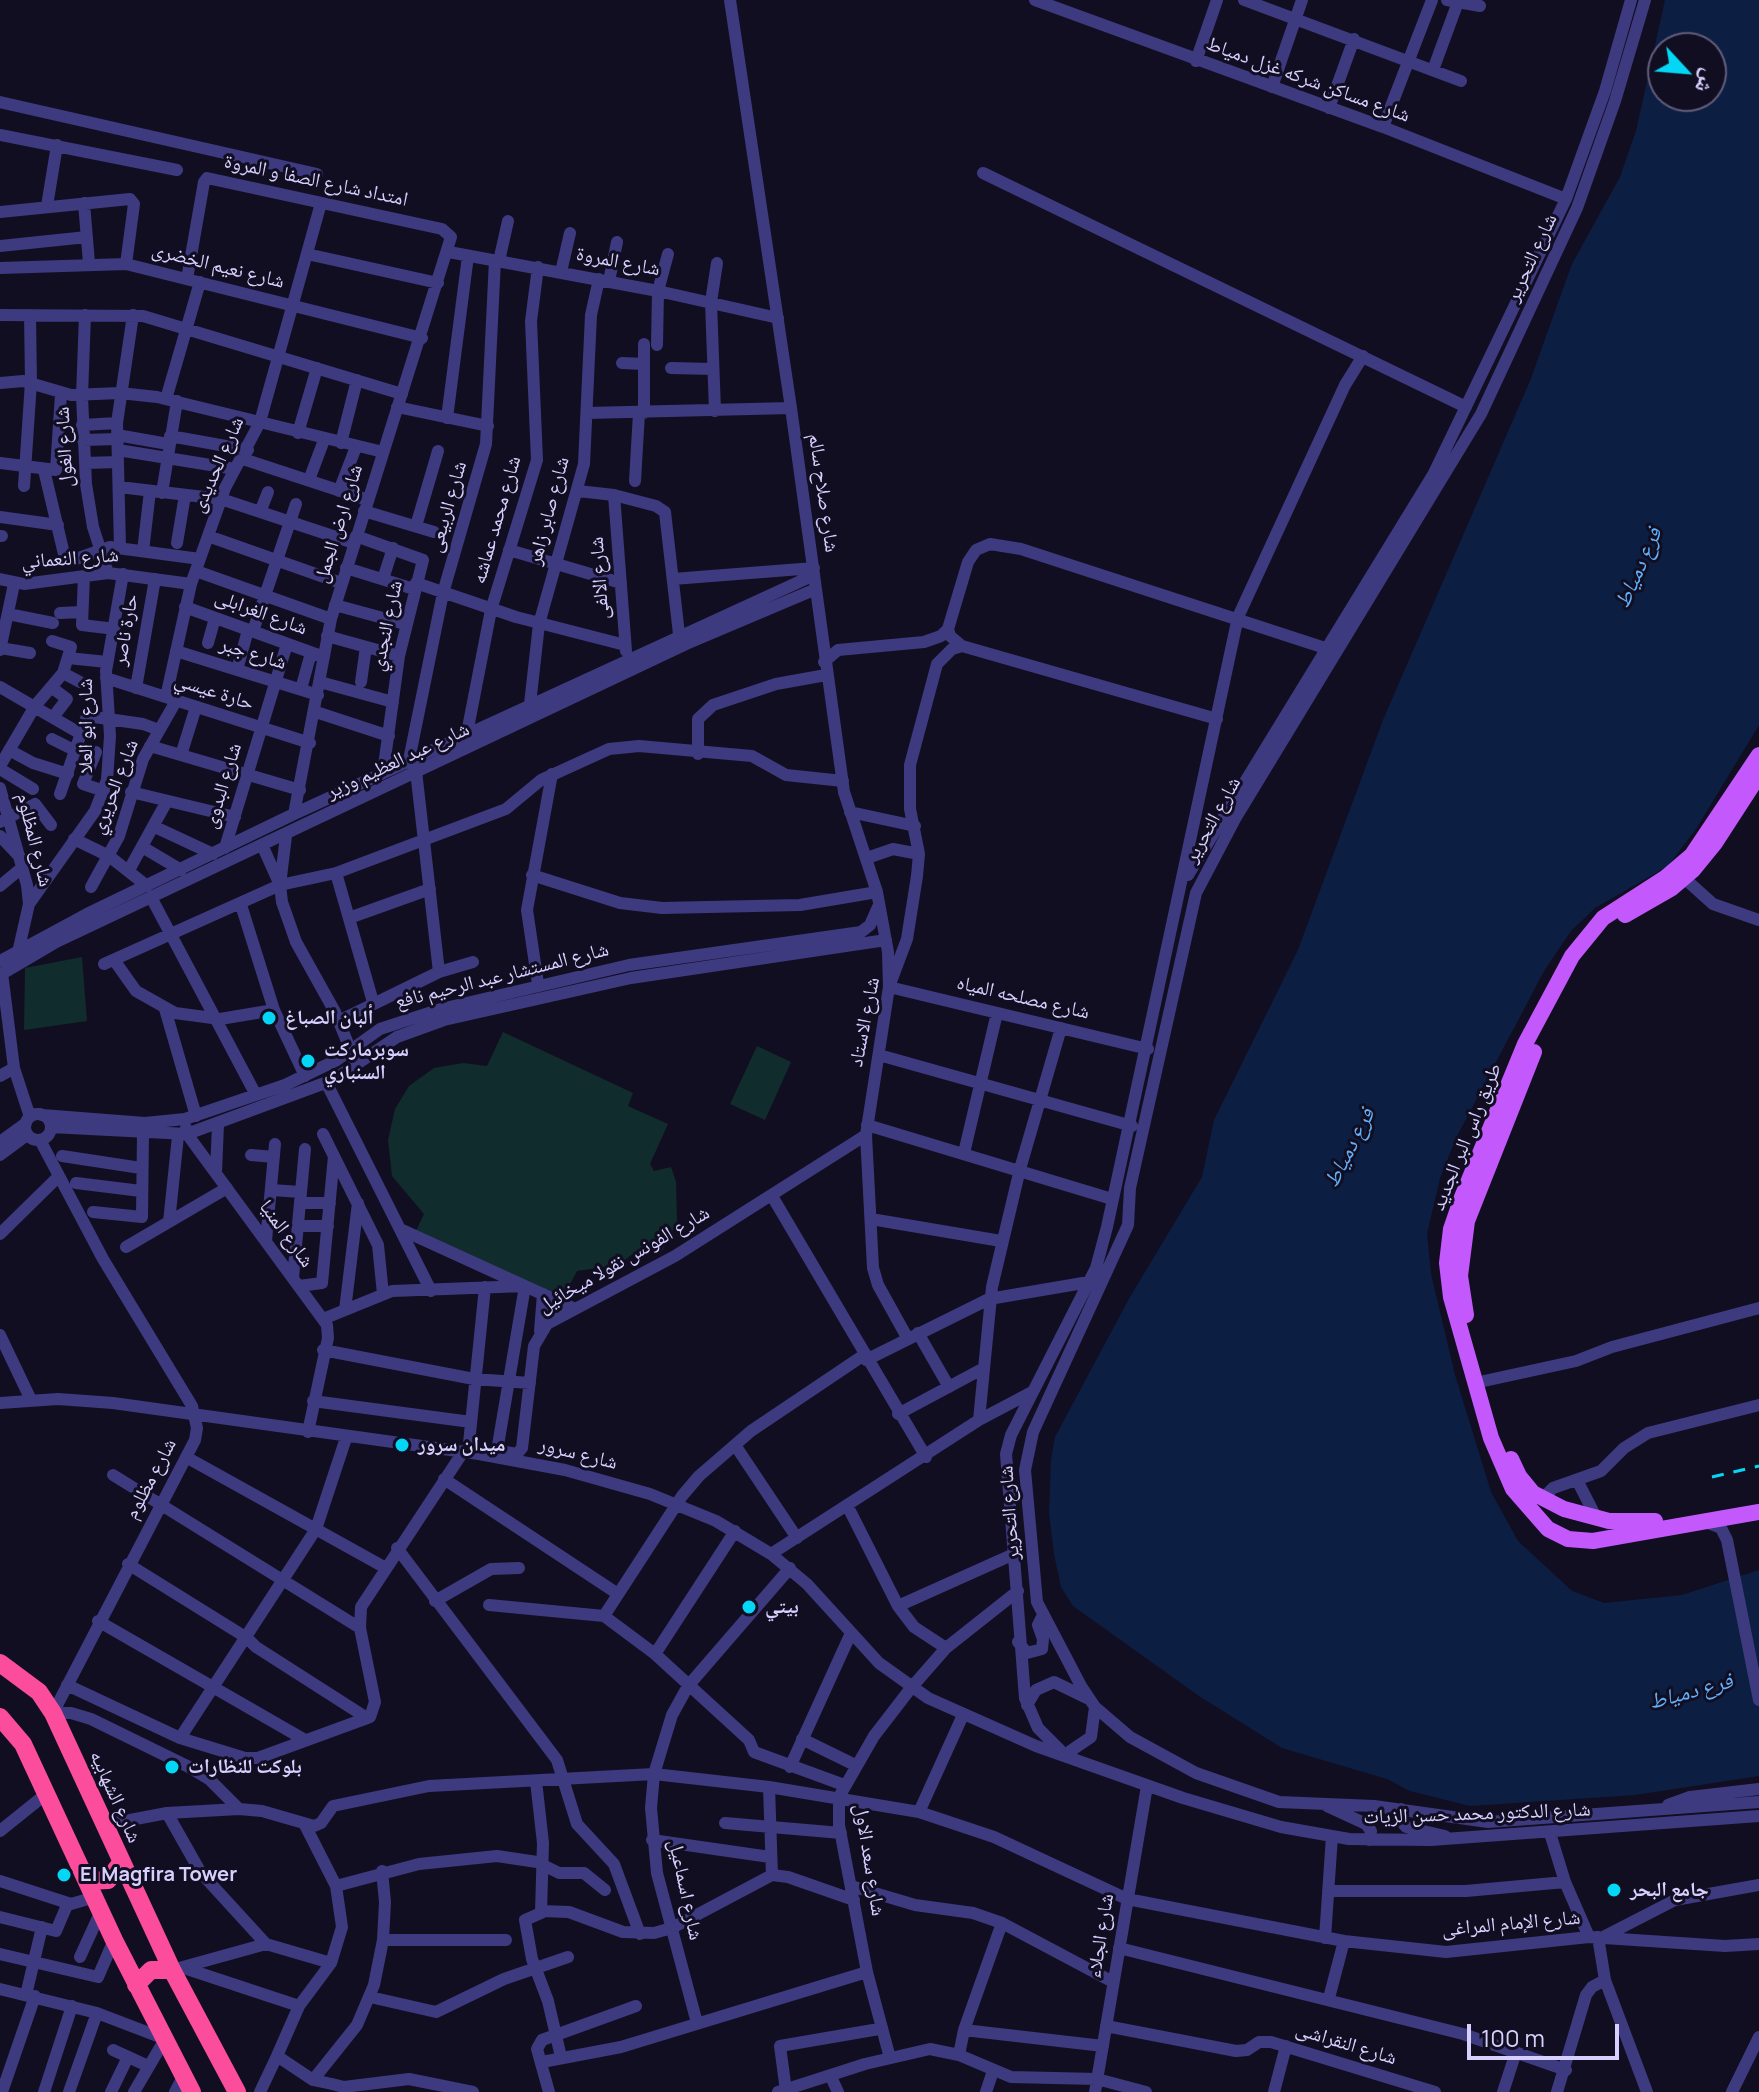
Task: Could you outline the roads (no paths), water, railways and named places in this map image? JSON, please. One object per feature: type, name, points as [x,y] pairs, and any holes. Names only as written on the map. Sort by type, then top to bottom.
[{"type":"highway","name":"شارع الشهابيه","points":[[0,1663],[39,1692],[53,1713],[121,1863],[237,2092]]},
{"type":"highway","points":[[0,1717],[18,1734],[114,1940],[192,2092]]},
{"type":"highway","points":[[94,1896],[121,1863]]},
{"type":"highway","points":[[136,1985],[151,1970],[177,1969]]},
{"type":"main road","name":"طريق راس البر الجديد","points":[[1759,755],[1692,855],[1665,878],[1612,911],[1586,936],[1542,1008],[1467,1221],[1460,1257],[1462,1295],[1484,1381],[1519,1476],[1542,1499],[1590,1517],[1646,1522],[1759,1501]]},
{"type":"main road","name":"طريق راس البر الجديد","points":[[1759,775],[1709,853],[1684,878],[1615,921],[1595,940],[1551,1014],[1456,1213],[1449,1246],[1448,1280],[1491,1438],[1513,1489],[1548,1529],[1577,1540],[1600,1541],[1759,1512]]},
{"type":"main road","points":[[1532,1514],[1543,1504],[1542,1499]]},
{"type":"main road","points":[[1577,1540],[1574,1526],[1590,1517]]},
{"type":"street","name":"شارع صلاح سالم","points":[[730,0],[843,781],[878,898],[886,940],[889,987]]},
{"type":"street","name":"شارع مساكن شركه غزل دمياط","points":[[1035,0],[1053,3],[1196,61],[1383,127],[1566,199]]},
{"type":"street","points":[[1196,61],[1217,0]]},
{"type":"street","points":[[1244,0],[1461,81]]},
{"type":"street","points":[[1272,87],[1302,0]]},
{"type":"street","points":[[1383,127],[1432,0]]},
{"type":"street","name":"شارع التحرير","points":[[1183,882],[1433,475],[1566,199],[1605,91],[1631,0]]},
{"type":"street","name":"شارع التحرير","points":[[1092,1704],[1037,1602],[1025,1470],[1029,1444],[1118,1253],[1128,1219],[1130,1188],[1196,893],[1235,819],[1446,478],[1500,375],[1577,208],[1615,101],[1645,0]]},
{"type":"street","points":[[1433,70],[1452,1],[1480,6]]},
{"type":"street","points":[[1329,108],[1354,39]]},
{"type":"street","points":[[0,102],[317,174]]},
{"type":"street","points":[[0,135],[177,170]]},
{"type":"street","points":[[47,206],[57,145]]},
{"type":"street","points":[[983,173],[1466,407]]},
{"type":"street","name":"امتداد شارع الصفا و المروة","points":[[194,280],[205,179],[442,229],[451,237],[449,252]]},
{"type":"street","points":[[0,212],[84,203],[133,202],[126,264]]},
{"type":"street","points":[[84,203],[89,263]]},
{"type":"street","name":"شارع الحديدى","points":[[171,699],[176,651],[195,571],[221,499],[260,422],[321,203]]},
{"type":"street","name":"شارع الربيعى","points":[[409,760],[443,593],[471,505],[488,426],[497,261],[508,221]]},
{"type":"street","points":[[561,272],[570,233]]},
{"type":"street","points":[[0,246],[87,237]]},
{"type":"street","name":"شارع صابر زاهر","points":[[530,704],[539,624],[578,491],[587,413],[591,315],[617,242]]},
{"type":"street","name":"شارع المروة","points":[[449,252],[604,280],[778,318]]},
{"type":"street","name":"شارع ارض الجمل","points":[[294,814],[316,712],[318,655],[327,636],[341,583],[449,252]]},
{"type":"street","points":[[307,254],[438,283]]},
{"type":"street","points":[[635,481],[644,364],[668,254]]},
{"type":"street","points":[[447,418],[468,256]]},
{"type":"street","points":[[715,411],[711,302],[717,263]]},
{"type":"street","name":"شارع نعيم الخضرى","points":[[0,268],[126,264],[422,338]]},
{"type":"street","name":"شارع محمد عماشه","points":[[467,733],[491,610],[537,460],[531,321],[538,267]]},
{"type":"street","points":[[143,551],[168,445],[172,400],[194,280]]},
{"type":"street","points":[[0,315],[133,315],[187,328],[402,394]]},
{"type":"street","points":[[24,486],[31,382],[30,315]]},
{"type":"street","name":"شارع الغول","points":[[85,315],[82,396],[85,463],[99,549],[108,573]]},
{"type":"street","points":[[120,548],[120,393],[133,315]]},
{"type":"street","points":[[1501,338],[1504,350],[1512,348]]},
{"type":"street","name":"شارع التحرير","points":[[1066,1754],[1038,1728],[1027,1705],[1018,1642],[1018,1591],[1006,1454],[1032,1392],[1089,1282],[1101,1249],[1132,1126],[1238,617],[1360,355]]},
{"type":"street","points":[[622,363],[644,364]]},
{"type":"street","points":[[1488,365],[1498,366],[1500,375]]},
{"type":"street","points":[[298,433],[317,368]]},
{"type":"street","points":[[671,368],[713,369]]},
{"type":"street","points":[[341,443],[357,380]]},
{"type":"street","points":[[0,383],[31,382],[61,394],[120,393],[172,400],[324,440],[383,452]]},
{"type":"street","points":[[0,463],[56,470],[61,394]]},
{"type":"street","points":[[397,407],[488,426]]},
{"type":"street","points":[[587,413],[791,408]]},
{"type":"street","points":[[147,440],[151,424]]},
{"type":"street","points":[[82,425],[118,442]]},
{"type":"street","points":[[195,440],[199,425]]},
{"type":"street","points":[[83,440],[168,445],[195,440],[339,491],[366,506],[434,532]]},
{"type":"street","points":[[85,463],[118,442],[147,440],[242,459]]},
{"type":"street","points":[[309,480],[324,440]]},
{"type":"street","points":[[339,491],[356,447]]},
{"type":"street","points":[[416,526],[438,451]]},
{"type":"street","points":[[44,470],[66,558],[75,561],[99,549],[143,551],[331,619]]},
{"type":"street","name":"شارع النجدي","points":[[119,487],[221,499],[289,522],[422,558],[399,656],[383,773]]},
{"type":"street","points":[[578,491],[614,495],[656,506],[665,512],[679,634]]},
{"type":"street","points":[[260,512],[268,492]]},
{"type":"street","points":[[177,543],[185,495]]},
{"type":"street","name":"شارع الالفى","points":[[614,495],[626,659]]},
{"type":"street","points":[[237,670],[296,504]]},
{"type":"street","points":[[0,517],[58,525]]},
{"type":"street","points":[[208,536],[341,583]]},
{"type":"street","points":[[698,754],[698,719],[713,705],[825,669],[838,650],[924,642],[941,636],[948,629],[968,562],[976,550],[990,544],[1021,549],[1238,617],[1325,648]]},
{"type":"street","points":[[383,579],[393,548]]},
{"type":"street","points":[[509,550],[621,583]]},
{"type":"street","points":[[346,568],[443,593],[539,624],[625,645]]},
{"type":"street","name":"شارع النعماني","points":[[4,581],[108,573],[155,579],[195,571]]},
{"type":"street","points":[[673,579],[814,572]]},
{"type":"street","name":"شارع عبد العظيم وزير","points":[[150,892],[181,870],[294,814],[814,572]]},
{"type":"street","name":"شارع ابو العلا","points":[[29,904],[104,791],[110,764],[107,662],[123,574]]},
{"type":"street","points":[[84,576],[83,626],[115,629]]},
{"type":"street","name":"حارة ناصر","points":[[136,688],[155,579]]},
{"type":"street","points":[[4,581],[8,614],[0,649],[30,653]]},
{"type":"street","name":"شارع عبد العظيم وزير","points":[[4,966],[26,949],[150,892],[263,847],[613,682],[686,644],[816,589]]},
{"type":"street","points":[[335,605],[405,624]]},
{"type":"street","name":"شارع الغرابلى","points":[[185,607],[318,655]]},
{"type":"street","points":[[8,614],[56,618],[82,612]]},
{"type":"street","points":[[208,643],[215,618]]},
{"type":"street","points":[[948,629],[955,642],[962,646],[1217,719]]},
{"type":"street","points":[[327,636],[399,656]]},
{"type":"street","points":[[821,637],[848,649]]},
{"type":"street","points":[[33,789],[0,768],[35,706],[63,673],[70,644],[52,641]]},
{"type":"street","points":[[924,642],[937,655],[937,664]]},
{"type":"street","name":"شارع البدوى","points":[[219,851],[235,817],[287,644]]},
{"type":"street","points":[[937,664],[952,649],[962,646]]},
{"type":"street","points":[[361,682],[366,647]]},
{"type":"street","name":"شارع جبر","points":[[176,651],[301,689],[319,688],[393,702]]},
{"type":"street","points":[[301,689],[318,655]]},
{"type":"street","points":[[68,658],[107,662]]},
{"type":"street","name":"شارع الاستاد","points":[[937,664],[908,777],[919,854],[907,939],[889,987],[867,1130],[873,1268],[878,1285],[949,1387]]},
{"type":"street","points":[[607,668],[607,678],[613,682]]},
{"type":"street","points":[[63,673],[80,682]]},
{"type":"street","points":[[588,677],[594,682],[594,691]]},
{"type":"street","name":"حارة عيسي","points":[[106,678],[310,743]]},
{"type":"street","points":[[51,687],[67,699],[54,716]]},
{"type":"street","points":[[1,693],[35,706],[81,734]]},
{"type":"street","points":[[181,755],[201,709],[211,696]]},
{"type":"street","name":"شارع الحريري","points":[[91,887],[123,826],[131,792],[171,699]]},
{"type":"street","points":[[316,712],[389,736]]},
{"type":"street","points":[[60,794],[87,716],[143,724],[159,730]]},
{"type":"street","points":[[52,739],[76,751]]},
{"type":"street","points":[[150,746],[300,790]]},
{"type":"street","points":[[274,1010],[215,1019],[191,1017],[165,1009],[136,991],[109,962],[280,885],[336,873],[506,809],[552,774],[621,746],[752,756],[786,775],[843,781]]},
{"type":"street","points":[[9,750],[33,763],[68,774]]},
{"type":"street","points":[[96,752],[83,784],[104,791]]},
{"type":"street","points":[[426,753],[425,759],[431,766]]},
{"type":"street","points":[[409,760],[416,773],[439,972]]},
{"type":"street","points":[[538,984],[527,910],[552,774]]},
{"type":"street","name":"شارع المظلوم","points":[[0,788],[5,818],[23,863],[29,904],[26,949]]},
{"type":"street","points":[[131,792],[235,817]]},
{"type":"street","points":[[129,870],[144,848],[167,801]]},
{"type":"street","points":[[5,818],[35,804],[51,825]]},
{"type":"street","points":[[850,812],[915,826]]},
{"type":"street","points":[[155,827],[219,851]]},
{"type":"street","points":[[0,836],[23,863],[0,886]]},
{"type":"street","points":[[280,885],[286,836]]},
{"type":"street","points":[[74,839],[109,856],[129,870],[150,892],[256,1095]]},
{"type":"street","points":[[263,847],[280,885],[296,942],[340,1015],[365,1038],[374,1054]]},
{"type":"street","points":[[144,848],[181,870]]},
{"type":"street","points":[[867,858],[893,849],[919,854]]},
{"type":"street","points":[[336,873],[373,1002]]},
{"type":"street","points":[[532,875],[620,903],[662,908],[800,905],[878,898]]},
{"type":"street","points":[[1684,878],[1713,904],[1759,920]]},
{"type":"street","points":[[349,918],[430,889]]},
{"type":"street","name":"شارع المستشار عبد الرحيم نافع","points":[[33,1126],[145,1123],[192,1117],[305,1076],[380,1029],[428,1013],[538,984],[629,965],[861,932],[870,925],[878,898]]},
{"type":"street","points":[[241,905],[274,1010],[305,1076]]},
{"type":"street","name":"شارع المستشار عبد الرحيم نافع","points":[[33,1126],[48,1136],[51,1127],[182,1135],[205,1130],[326,1082],[360,1065],[407,1032],[554,993],[671,971],[886,940]]},
{"type":"street","points":[[340,1015],[439,972],[473,962]]},
{"type":"street","points":[[4,966],[14,1068],[33,1126],[57,1178],[196,1416]]},
{"type":"street","name":"شارع مصلحه المياه","points":[[889,987],[1148,1049]]},
{"type":"street","points":[[165,1009],[192,1117],[205,1130]]},
{"type":"street","points":[[964,1153],[997,1013]]},
{"type":"street","points":[[340,1015],[349,1051],[360,1065]]},
{"type":"street","points":[[979,1420],[989,1299],[1001,1241],[1061,1028]]},
{"type":"street","points":[[879,1055],[1132,1126]]},
{"type":"street","points":[[0,1076],[14,1068]]},
{"type":"street","points":[[326,1082],[431,1291]]},
{"type":"street","points":[[169,1222],[182,1135],[192,1117]]},
{"type":"street","points":[[216,1173],[218,1124]]},
{"type":"street","points":[[0,1142],[33,1126]]},
{"type":"street","points":[[0,1155],[33,1126]]},
{"type":"street","points":[[867,1130],[964,1153],[1112,1199]]},
{"type":"street","name":"شارع الفونس نقولا ميخائيل","points":[[504,1454],[517,1454],[522,1448],[540,1332],[552,1320],[675,1256],[772,1196],[867,1130]]},
{"type":"street","points":[[93,1212],[141,1218],[143,1134]]},
{"type":"street","points":[[323,1134],[375,1238],[382,1260],[383,1294]]},
{"type":"street","name":"شارع المنيا","points":[[182,1135],[216,1173],[323,1319]]},
{"type":"street","points":[[305,1149],[296,1282],[322,1283],[334,1156]]},
{"type":"street","points":[[251,1155],[274,1150],[266,1241]]},
{"type":"street","points":[[62,1156],[141,1168]]},
{"type":"street","points":[[341,1171],[365,1159]]},
{"type":"street","points":[[0,1234],[57,1178]]},
{"type":"street","points":[[76,1183],[141,1191]]},
{"type":"street","points":[[126,1247],[227,1188]]},
{"type":"street","points":[[271,1190],[330,1203]]},
{"type":"street","points":[[772,1196],[926,1457]]},
{"type":"street","points":[[345,1310],[358,1203]]},
{"type":"street","points":[[1109,1215],[1119,1223],[1128,1219]]},
{"type":"street","points":[[871,1219],[1001,1241]]},
{"type":"street","points":[[298,1226],[328,1226]]},
{"type":"street","points":[[375,1238],[399,1228],[573,1308]]},
{"type":"street","points":[[1101,1249],[1112,1245],[1118,1253]]},
{"type":"street","points":[[326,1251],[352,1252]]},
{"type":"street","points":[[604,1616],[677,1504],[699,1476],[798,1397],[865,1357],[989,1299],[1089,1282]]},
{"type":"street","points":[[308,1432],[328,1331],[323,1319],[383,1294],[404,1289],[431,1291],[525,1286]]},
{"type":"street","points":[[504,1454],[508,1382],[525,1286]]},
{"type":"street","points":[[67,1685],[180,1738],[250,1758],[373,1714],[375,1702],[360,1628],[361,1607],[384,1567],[444,1479],[470,1453],[474,1379],[485,1287]]},
{"type":"street","points":[[540,1332],[543,1294]]},
{"type":"street","points":[[1484,1381],[1576,1361],[1612,1347],[1759,1308]]},
{"type":"street","points":[[0,1335],[31,1400]]},
{"type":"street","points":[[323,1350],[474,1379],[530,1383]]},
{"type":"street","points":[[898,1414],[984,1368]]},
{"type":"street","points":[[771,1554],[926,1457],[979,1420],[1032,1392]]},
{"type":"street","name":"شارع سرور","points":[[0,1403],[31,1400],[113,1403],[346,1438],[470,1453],[504,1454],[594,1477],[677,1504],[735,1531],[790,1568],[879,1663],[911,1688],[963,1715],[1036,1746],[1066,1754]]},
{"type":"street","points":[[313,1401],[471,1422]]},
{"type":"street","points":[[1542,1499],[1553,1488],[1601,1471],[1624,1448],[1648,1433],[1759,1405]]},
{"type":"street","name":"شارع مظلوم","points":[[53,1713],[98,1621],[195,1440],[196,1416]]},
{"type":"street","points":[[180,1738],[316,1529],[346,1438]]},
{"type":"street","points":[[735,1445],[797,1538]]},
{"type":"street","points":[[186,1457],[384,1567]]},
{"type":"street","points":[[113,1475],[360,1628]]},
{"type":"street","points":[[444,1479],[618,1594]]},
{"type":"street","points":[[1577,1480],[1590,1517]]},
{"type":"street","points":[[848,1507],[898,1606],[914,1627],[946,1648]]},
{"type":"street","points":[[1740,1516],[1734,1532],[1738,1575],[1759,1700]]},
{"type":"street","points":[[1708,1523],[1725,1533],[1759,1665]]},
{"type":"street","points":[[655,1654],[735,1531]]},
{"type":"street","points":[[397,1548],[543,1740],[565,1782],[577,1824],[614,1864],[640,1934]]},
{"type":"street","points":[[898,1606],[1014,1554]]},
{"type":"street","points":[[128,1564],[367,1718]]},
{"type":"street","points":[[435,1601],[491,1569],[519,1568]]},
{"type":"street","name":"شارع اسماعيل","points":[[697,2023],[652,1840],[654,1774],[672,1715],[688,1686],[790,1568]]},
{"type":"street","name":"شارع سعد الاول","points":[[890,2058],[879,2029],[841,1833],[841,1791],[855,1765],[911,1688],[946,1648],[1018,1591]]},
{"type":"street","points":[[489,1605],[604,1616],[655,1654],[749,1740],[754,1752],[841,1791]]},
{"type":"street","points":[[1018,1642],[1027,1653],[1042,1649],[1043,1639],[1038,1625],[1043,1615]]},
{"type":"street","points":[[98,1621],[305,1740]]},
{"type":"street","points":[[790,1767],[851,1633]]},
{"type":"street","points":[[1027,1705],[1036,1690],[1054,1682],[1092,1704],[1091,1737],[1066,1754]]},
{"type":"street","name":"شارع الدكتور محمد حسن الزيات","points":[[1092,1704],[1150,1749],[1222,1785],[1279,1802],[1401,1809],[1488,1822],[1759,1802]]},
{"type":"street","points":[[53,1713],[71,1713],[91,1719],[189,1767],[209,1779],[239,1809]]},
{"type":"street","points":[[919,1812],[963,1715]]},
{"type":"street","points":[[802,1739],[855,1765]]},
{"type":"street","name":"شارع الدكتور محمد حسن الزيات","points":[[1066,1754],[1147,1786],[1253,1819],[1332,1836],[1369,1840],[1550,1833],[1759,1816]]},
{"type":"street","points":[[104,1825],[167,1813],[239,1809],[262,1811],[305,1825],[317,1825],[333,1806],[418,1787],[565,1782],[654,1774],[769,1787],[841,1791]]},
{"type":"street","points":[[536,1781],[542,1864],[541,1911],[538,1916],[525,1920],[561,2057]]},
{"type":"street","name":"شارع الجلاء","points":[[1096,2085],[1147,1786]]},
{"type":"street","points":[[769,1787],[772,1875]]},
{"type":"street","points":[[1658,1809],[1690,1797],[1759,1789]]},
{"type":"street","name":"شارع الإمام المراغى","points":[[841,1791],[994,1837],[1127,1899],[1325,1938],[1446,1952],[1597,1937],[1725,1946],[1759,1944]]},
{"type":"street","points":[[0,1831],[46,1794]]},
{"type":"street","points":[[1326,1806],[1366,1824],[1371,1831],[1369,1840]]},
{"type":"street","points":[[1401,1809],[1401,1821],[1406,1827],[1452,1839]]},
{"type":"street","points":[[167,1813],[201,1873],[266,1944],[331,1963]]},
{"type":"street","points":[[725,1823],[841,1833]]},
{"type":"street","points":[[260,2092],[299,2006],[331,1963],[342,1927],[336,1886],[305,1825]]},
{"type":"street","points":[[1550,1833],[1565,1882],[1597,1937],[1605,1980],[1647,2092]]},
{"type":"street","points":[[1325,1938],[1332,1836]]},
{"type":"street","points":[[652,1840],[770,1857]]},
{"type":"street","points":[[336,1886],[382,1871],[497,1856],[542,1864],[559,1873],[584,1873],[605,1890]]},
{"type":"street","points":[[313,2080],[357,2025],[370,1997],[383,1940],[385,1902],[382,1871]]},
{"type":"street","points":[[541,1911],[569,1912],[623,1932],[640,1934],[672,1928],[772,1875],[788,1877],[854,1900]]},
{"type":"street","points":[[0,1881],[68,1903],[79,1904],[94,1896]]},
{"type":"street","points":[[1328,1891],[1466,1891],[1565,1882]]},
{"type":"street","points":[[1597,1937],[1683,1897],[1759,1885]]},
{"type":"street","points":[[851,1886],[915,1905],[973,1913],[1002,1923],[1113,1982]]},
{"type":"street","points":[[80,1957],[94,1896]]},
{"type":"street","points":[[0,1917],[58,1930],[68,1903]]},
{"type":"street","points":[[959,2055],[964,2030],[1002,1923]]},
{"type":"street","points":[[4,2090],[30,1996],[42,1927]]},
{"type":"street","points":[[0,1954],[98,1977],[114,1940]]},
{"type":"street","points":[[383,1940],[506,1940]]},
{"type":"street","points":[[1329,1998],[1344,1941]]},
{"type":"street","points":[[177,1969],[266,1944]]},
{"type":"street","points":[[1119,1948],[1329,1998],[1463,2034],[1566,2070]]},
{"type":"street","points":[[370,1997],[436,2012],[493,1984],[568,1957]]},
{"type":"street","points":[[177,1969],[299,2006]]},
{"type":"street","points":[[542,2062],[621,2047],[867,1972]]},
{"type":"street","points":[[1557,2092],[1586,1995],[1592,1987],[1605,1980]]},
{"type":"street","points":[[0,1989],[97,2013],[165,2039],[134,2092]]},
{"type":"street","points":[[44,2092],[72,2006]]},
{"type":"street","points":[[549,2092],[539,2044],[636,2006]]},
{"type":"street","points":[[69,2092],[97,2013]]},
{"type":"street","name":"شارع النقراشى","points":[[1106,2026],[1236,2051],[1265,2041],[1435,2092]]},
{"type":"street","points":[[786,2091],[780,2046],[879,2029]]},
{"type":"street","points":[[964,2030],[1103,2046]]},
{"type":"street","points":[[1732,2092],[1759,2037]]},
{"type":"street","points":[[1274,2092],[1286,2046]]},
{"type":"street","points":[[778,2092],[930,2049],[959,2055],[993,2071],[1033,2079],[1146,2092]]},
{"type":"street","points":[[113,2050],[148,2066]]},
{"type":"street","points":[[1503,2092],[1516,2052]]},
{"type":"street","points":[[277,2056],[313,2080],[344,2087],[409,2079],[473,2092]]},
{"type":"street","points":[[111,2092],[128,2057]]},
{"type":"street","points":[[986,2092],[993,2071]]},
{"type":"street","points":[[175,2092],[184,2075]]},
{"type":"street","points":[[831,2077],[838,2092]]},
{"type":"street","points":[[1029,2092],[1033,2079]]},
{"type":"water","name":"فرع دمياط","points":[[1665,0],[1759,0],[1759,725],[1696,829],[1668,866],[1595,908],[1571,931],[1544,971],[1457,1136],[1440,1178],[1427,1234],[1431,1274],[1455,1375],[1491,1492],[1518,1541],[1572,1591],[1604,1603],[1682,1595],[1759,1570],[1759,1776],[1635,1795],[1470,1806],[1410,1791],[1387,1779],[1282,1748],[1199,1696],[1073,1606],[1061,1587],[1054,1554],[1049,1513],[1051,1460],[1055,1437],[1130,1297],[1202,1177],[1214,1120],[1298,950],[1383,720],[1530,381],[1572,264],[1620,177],[1636,131],[1647,81],[1647,112],[1727,112],[1727,32],[1658,32]]},
{"type":"railway","points":[[1712,1477],[1759,1466]]},
{"type":"place","name":"ألبان الصباغ","points":[[269,1018]]},
{"type":"place","name":"سوبرماركت السنباري","points":[[308,1061]]},
{"type":"place","name":"ميدان سرور","points":[[402,1445]]},
{"type":"place","name":"بيتي","points":[[749,1607]]},
{"type":"place","name":"بلوكت للنظارات","points":[[172,1767]]},
{"type":"place","name":"El Magfira Tower","points":[[64,1875]]},
{"type":"place","name":"جامع البحر","points":[[1614,1890]]}]
